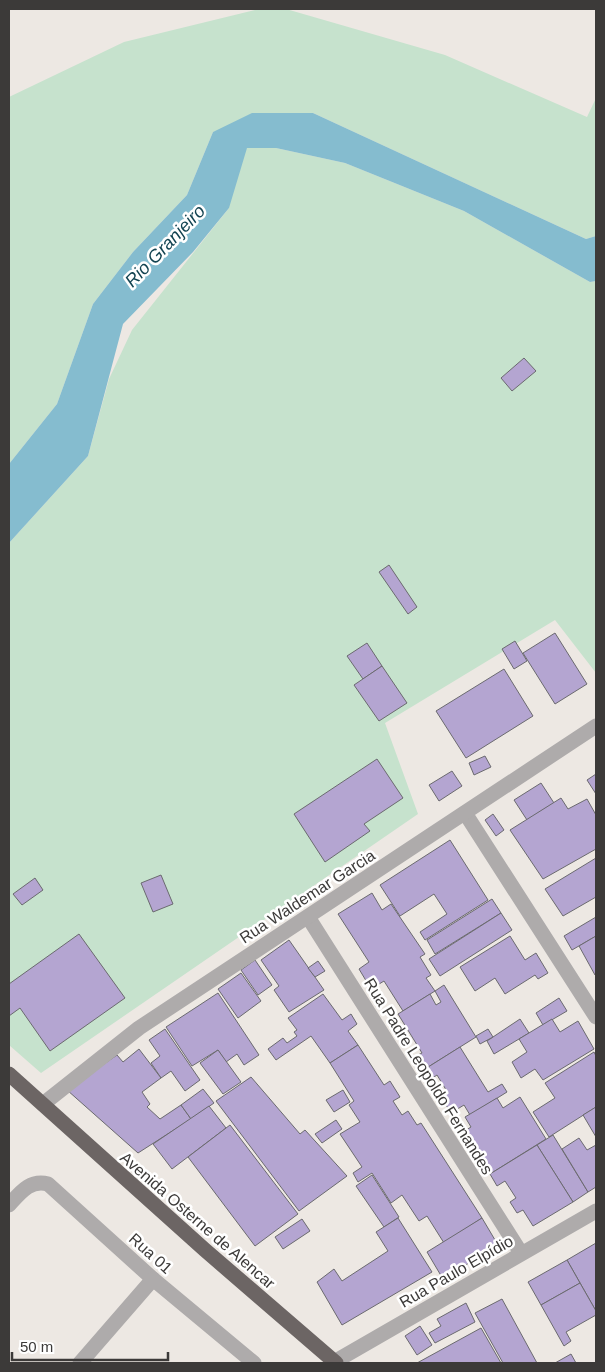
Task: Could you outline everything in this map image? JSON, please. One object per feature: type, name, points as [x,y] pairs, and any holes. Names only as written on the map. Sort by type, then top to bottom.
[{"type":"highway","name":"Avenida Osterne de Alencar","points":[[9,1074],[198,1244],[335,1362]]},
{"type":"street","name":"Rua Waldemar Garcia","points":[[41,1103],[139,1028],[596,726]]},
{"type":"street","points":[[465,813],[596,1017]]},
{"type":"street","name":"Rua Padre Leopoldo Fernandes","points":[[308,917],[521,1253]]},
{"type":"street","name":"Rua 01","points":[[9,1205],[31,1184],[40,1182],[48,1184],[153,1279],[254,1363]]},
{"type":"street","name":"Rua Paulo Elpídio","points":[[335,1362],[596,1211]]},
{"type":"street","points":[[80,1363],[153,1279]]},
{"type":"green space","points":[[259,9],[286,9],[445,55],[587,117],[596,98],[596,236],[586,239],[313,113],[213,132],[187,195],[133,252],[93,304],[57,404],[9,464],[9,97],[124,42]]},
{"type":"green space","points":[[247,148],[276,148],[345,163],[464,211],[590,282],[596,281],[596,673],[555,620],[385,723],[418,814],[41,1073],[9,1045],[9,543],[88,456],[109,379],[132,330],[229,208],[223,157]]},
{"type":"water","name":"Rio Granjeiro","points":[[252,113],[313,113],[586,239],[596,236],[596,281],[590,282],[464,211],[345,163],[276,148],[247,148],[229,208],[193,252],[123,324],[88,456],[9,543],[9,464],[57,404],[93,304],[133,252],[187,195],[213,132]]},
{"type":"building","points":[[524,358],[536,371],[512,391],[501,378]]},
{"type":"building","points":[[389,565],[417,607],[408,614],[379,572]]},
{"type":"building","points":[[555,633],[587,684],[555,704],[523,653]]},
{"type":"building","points":[[515,641],[527,661],[514,669],[502,649]]},
{"type":"building","points":[[367,643],[382,666],[363,679],[347,656]]},
{"type":"building","points":[[382,666],[407,703],[379,721],[354,685]]},
{"type":"building","points":[[504,669],[533,716],[466,758],[436,711]]},
{"type":"building","points":[[485,756],[491,767],[474,775],[469,763]]},
{"type":"building","points":[[377,759],[403,798],[364,824],[370,831],[325,862],[294,814]]},
{"type":"building","points":[[452,771],[462,786],[439,801],[429,785]]},
{"type":"building","points":[[596,774],[596,794],[587,780]]},
{"type":"building","points":[[541,783],[554,803],[527,820],[514,800]]},
{"type":"building","points":[[561,798],[568,809],[587,799],[596,815],[596,849],[543,879],[510,830]]},
{"type":"building","points":[[493,814],[504,830],[496,836],[485,820]]},
{"type":"building","points":[[450,840],[488,900],[425,940],[420,932],[447,914],[434,894],[400,916],[380,885]]},
{"type":"building","points":[[596,858],[596,897],[563,916],[545,889]]},
{"type":"building","points":[[161,875],[173,904],[153,912],[141,883]]},
{"type":"building","points":[[35,878],[43,890],[22,905],[13,894]]},
{"type":"building","points":[[372,893],[382,910],[391,904],[425,954],[420,957],[431,975],[426,978],[435,991],[403,1011],[384,981],[371,989],[359,969],[369,962],[338,914]]},
{"type":"building","points":[[492,899],[501,913],[435,954],[427,940]]},
{"type":"building","points":[[501,913],[512,930],[440,976],[429,959]]},
{"type":"building","points":[[596,917],[596,936],[572,950],[564,936]]},
{"type":"building","points":[[79,934],[125,998],[50,1051],[20,1008],[9,1016],[9,984]]},
{"type":"building","points":[[510,936],[525,960],[536,953],[548,973],[538,979],[535,975],[505,994],[495,978],[475,991],[460,967]]},
{"type":"building","points":[[596,936],[596,974],[595,975],[579,946]]},
{"type":"building","points":[[289,940],[324,990],[289,1012],[274,990],[279,986],[261,960]]},
{"type":"building","points":[[255,960],[272,985],[258,995],[241,970]]},
{"type":"building","points":[[318,961],[325,971],[315,977],[308,968]]},
{"type":"building","points":[[241,973],[261,1001],[238,1018],[218,989]]},
{"type":"building","points":[[444,985],[476,1037],[425,1069],[416,1056],[422,1053],[398,1014],[430,994],[436,1005],[441,1002],[435,991]]},
{"type":"building","points":[[218,993],[259,1055],[244,1065],[237,1054],[226,1062],[218,1050],[192,1066],[166,1027]]},
{"type":"building","points":[[323,994],[342,1020],[351,1014],[357,1024],[348,1031],[358,1045],[330,1063],[311,1036],[276,1060],[268,1049],[283,1038],[287,1043],[297,1036],[294,1032],[297,1030],[288,1018]]},
{"type":"building","points":[[559,998],[567,1011],[543,1025],[536,1013]]},
{"type":"building","points":[[520,1019],[529,1033],[494,1054],[487,1041]]},
{"type":"building","points":[[552,1019],[560,1032],[578,1021],[594,1049],[543,1080],[535,1069],[521,1078],[512,1062],[527,1052],[519,1039]]},
{"type":"building","points":[[165,1029],[200,1080],[185,1091],[171,1071],[161,1078],[151,1063],[160,1056],[149,1040]]},
{"type":"building","points":[[488,1029],[493,1037],[480,1044],[476,1036]]},
{"type":"building","points":[[358,1045],[384,1085],[390,1081],[400,1097],[393,1101],[402,1115],[408,1111],[417,1125],[421,1123],[482,1218],[444,1243],[427,1216],[419,1221],[402,1195],[391,1203],[372,1173],[358,1182],[353,1173],[362,1167],[340,1134],[360,1122],[349,1105],[354,1101],[330,1063]]},
{"type":"building","points":[[460,1047],[488,1092],[502,1084],[507,1092],[470,1115],[464,1105],[451,1113],[441,1097],[448,1093],[437,1075],[431,1079],[425,1069]]},
{"type":"building","points":[[139,1049],[161,1078],[142,1092],[150,1104],[147,1107],[160,1119],[181,1105],[191,1119],[138,1153],[67,1090],[117,1055],[123,1062]]},
{"type":"building","points":[[218,1050],[241,1082],[223,1094],[200,1063]]},
{"type":"building","points":[[594,1052],[596,1056],[596,1107],[549,1137],[533,1112],[555,1098],[545,1083]]},
{"type":"building","points":[[251,1077],[300,1134],[305,1130],[347,1176],[299,1211],[216,1101]]},
{"type":"building","points":[[203,1089],[214,1103],[191,1119],[181,1105]]},
{"type":"building","points":[[343,1090],[350,1102],[334,1112],[326,1100]]},
{"type":"building","points":[[520,1097],[546,1139],[490,1174],[463,1132],[471,1127],[465,1117],[497,1098],[503,1108]]},
{"type":"building","points":[[209,1106],[226,1128],[172,1169],[153,1144]]},
{"type":"building","points":[[596,1107],[596,1137],[583,1115]]},
{"type":"building","points":[[336,1120],[342,1129],[322,1143],[315,1134]]},
{"type":"building","points":[[230,1125],[298,1214],[255,1246],[188,1157]]},
{"type":"building","points":[[553,1135],[588,1192],[573,1202],[537,1145]]},
{"type":"building","points":[[579,1138],[587,1150],[596,1145],[596,1187],[588,1192],[562,1149]]},
{"type":"building","points":[[537,1145],[573,1202],[533,1226],[523,1210],[517,1213],[510,1202],[516,1198],[505,1181],[497,1186],[490,1174]]},
{"type":"building","points":[[372,1175],[399,1217],[384,1227],[356,1186]]},
{"type":"building","points":[[398,1218],[432,1272],[342,1325],[317,1282],[334,1269],[342,1281],[388,1251],[376,1232]]},
{"type":"building","points":[[482,1218],[498,1245],[443,1279],[427,1252]]},
{"type":"building","points":[[302,1219],[310,1231],[283,1249],[275,1237]]},
{"type":"building","points":[[596,1243],[596,1311],[567,1260]]},
{"type":"building","points":[[567,1260],[580,1283],[541,1305],[528,1282]]},
{"type":"building","points":[[580,1283],[596,1311],[596,1315],[566,1332],[571,1341],[564,1346],[541,1305]]},
{"type":"building","points":[[502,1299],[537,1363],[503,1363],[475,1313]]},
{"type":"building","points":[[466,1303],[475,1322],[435,1343],[429,1333],[441,1326],[437,1319]]},
{"type":"building","points":[[420,1326],[432,1345],[417,1355],[405,1336]]},
{"type":"building","points":[[481,1328],[501,1363],[417,1363]]},
{"type":"building","points":[[571,1354],[576,1363],[555,1363]]}]
